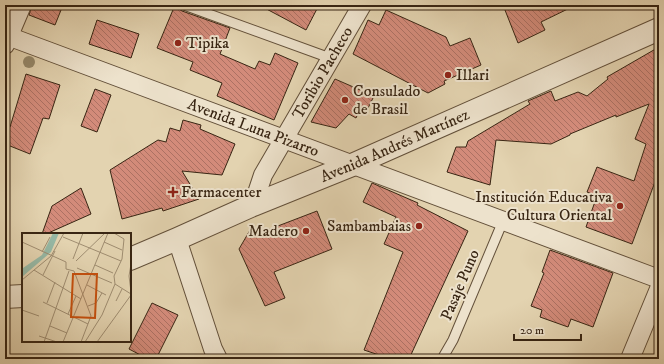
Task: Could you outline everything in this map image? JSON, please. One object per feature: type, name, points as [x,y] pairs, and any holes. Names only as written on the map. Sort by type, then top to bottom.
[{"type":"street","points":[[6,39],[22,5]]},
{"type":"street","name":"Toribio Pacheco","points":[[253,205],[263,175],[362,5]]},
{"type":"street","name":"Avenida Andrés Martínez","points":[[131,259],[253,205],[352,165],[659,30]]},
{"type":"street","name":"Avenida Luna Pizarro","points":[[6,39],[659,279]]},
{"type":"street","points":[[177,239],[213,349],[218,359]]},
{"type":"street","points":[[630,359],[659,289]]},
{"type":"street","points":[[5,298],[22,296]]},
{"type":"lane","points":[[184,5],[330,58]]},
{"type":"lane","name":"Pasaje Puno","points":[[442,359],[453,340],[503,221]]},
{"type":"building","points":[[32,5],[63,5],[55,25],[29,15]]},
{"type":"building","points":[[175,5],[178,5],[179,9],[182,11],[230,28],[220,54],[255,69],[259,61],[270,65],[275,53],[298,63],[274,120],[217,96],[222,83],[190,70],[193,62],[157,48]]},
{"type":"building","points":[[259,5],[319,5],[306,30]]},
{"type":"building","points":[[503,5],[576,5],[541,22],[545,30],[518,43]]},
{"type":"building","points":[[386,10],[446,37],[450,46],[470,38],[481,65],[444,81],[445,84],[428,93],[353,54],[368,20],[379,25]]},
{"type":"building","points":[[97,20],[139,34],[131,58],[89,44]]},
{"type":"building","points":[[659,47],[659,171],[632,244],[586,227],[597,196],[587,192],[597,167],[634,181],[646,144],[635,139],[649,104],[616,117],[616,115],[570,134],[551,144],[496,140],[490,185],[447,172],[456,147],[466,147],[468,141],[530,104],[528,101],[551,91],[555,101],[578,92],[587,96],[608,79],[607,77]]},
{"type":"building","points":[[26,74],[60,85],[49,119],[43,118],[30,154],[5,144],[5,125],[10,127]]},
{"type":"building","points":[[335,79],[374,96],[366,112],[360,109],[356,118],[349,114],[336,128],[311,122]]},
{"type":"building","points":[[95,89],[111,95],[97,132],[81,126]]},
{"type":"building","points":[[183,120],[201,125],[200,129],[235,144],[222,175],[182,171],[199,199],[163,211],[162,208],[122,219],[110,170],[158,140],[166,142],[170,128],[180,131]]},
{"type":"building","points":[[372,183],[418,203],[417,205],[468,231],[409,359],[391,359],[364,350],[403,252],[384,244],[396,217],[363,202]]},
{"type":"building","points":[[81,188],[91,214],[48,233],[42,233],[52,206]]},
{"type":"building","points":[[317,211],[332,249],[274,272],[285,298],[265,306],[239,249],[253,225],[257,234]]},
{"type":"building","points":[[550,250],[613,273],[593,327],[571,319],[568,327],[540,317],[542,310],[531,306],[544,273],[542,272]]},
{"type":"building","points":[[152,303],[178,315],[156,359],[148,359],[129,349]]},
{"type":"place","name":"Tipika","points":[[178,43]]},
{"type":"place","name":"Illari","points":[[448,75]]},
{"type":"place","name":"Consulado de Brasil","points":[[345,100]]},
{"type":"place","name":"Farmacenter","points":[[173,192]]},
{"type":"place","name":"Institución Educativa Cultura Oriental","points":[[620,206]]},
{"type":"place","name":"Sambambaias","points":[[419,226]]},
{"type":"place","name":"Madero","points":[[306,231]]}]
